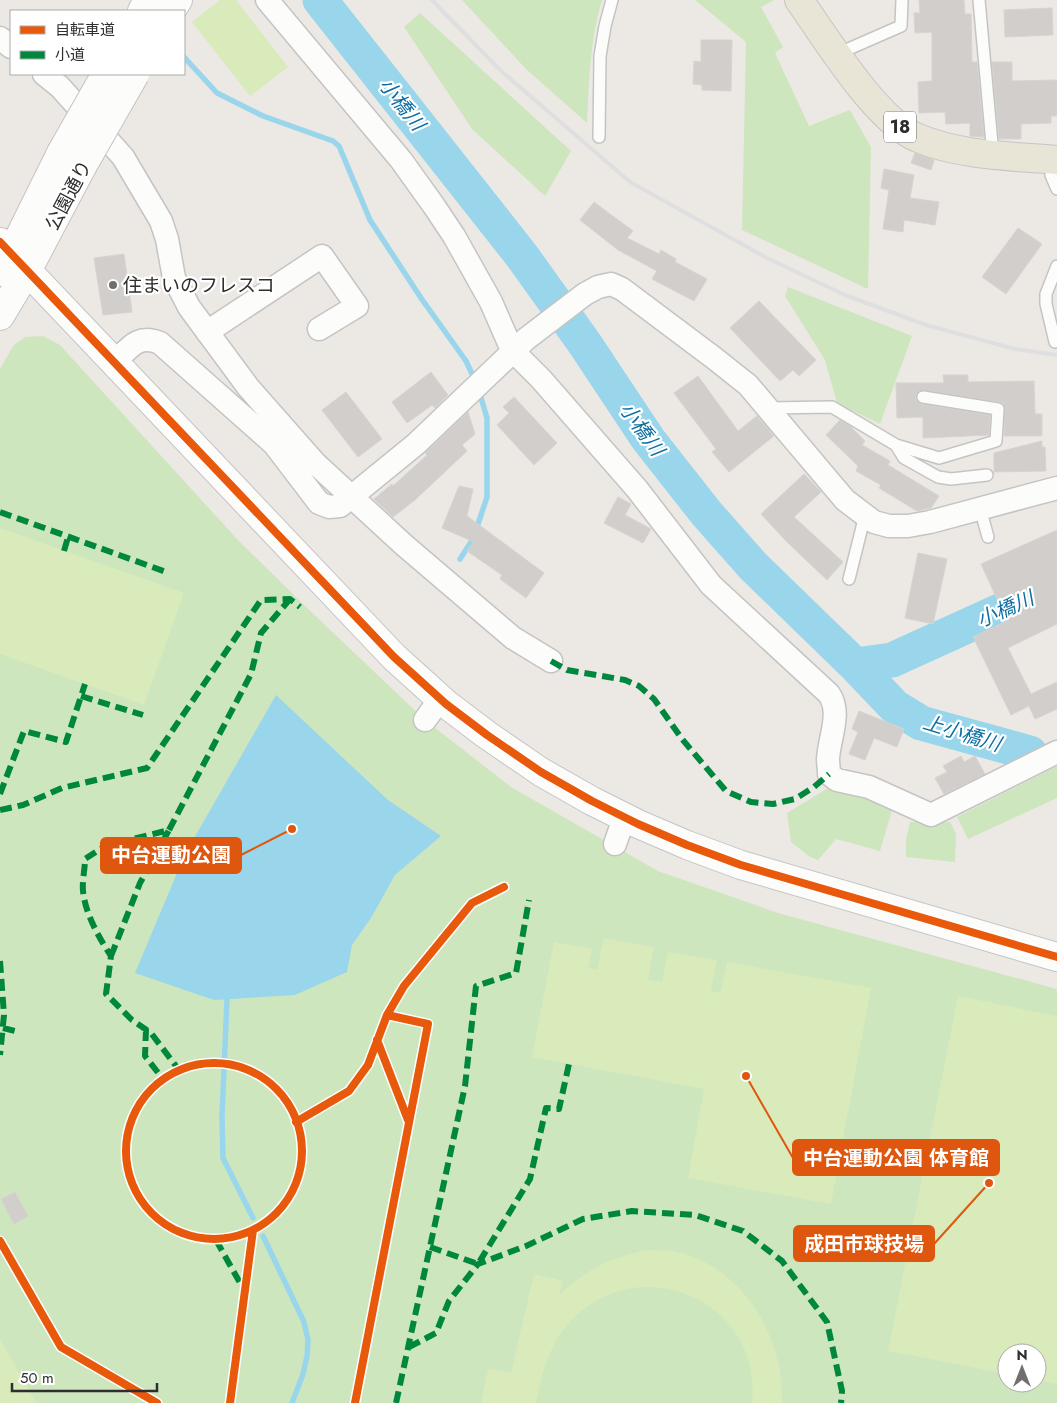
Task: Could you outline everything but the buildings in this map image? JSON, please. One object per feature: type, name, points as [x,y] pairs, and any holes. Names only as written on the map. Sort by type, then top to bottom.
[{"type":"main road","name":"18","points":[[799,0],[873,102],[895,123],[916,138],[945,147],[993,155],[1054,160]]},
{"type":"street","points":[[267,0],[401,160],[454,236],[490,302],[542,378],[637,489],[711,585],[833,699],[834,724],[828,758],[829,774],[837,780],[869,787],[931,815],[1057,752]]},
{"type":"street","points":[[0,38],[10,46]]},
{"type":"street","points":[[45,75],[60,87],[123,157],[160,221],[167,239],[174,278],[189,307],[248,387],[315,463],[404,545],[513,638],[551,661]]},
{"type":"street","name":"公園通り","points":[[72,159],[106,75]]},
{"type":"street","name":"公園通り","points":[[0,316],[9,260],[72,159],[135,75]]},
{"type":"street","points":[[207,332],[322,256],[357,306],[319,329]]},
{"type":"street","points":[[9,260],[115,362],[394,657],[432,710],[487,735],[541,772],[624,818],[687,845],[742,865],[1057,957]]},
{"type":"street","points":[[115,362],[133,344],[142,340],[160,343],[274,444],[319,503],[329,507],[340,506],[416,444],[519,344],[585,294],[598,287],[611,284],[622,289],[748,385],[845,500],[874,522],[889,526],[908,526],[930,522],[1057,488]]},
{"type":"street","points":[[615,844],[624,818]]},
{"type":"lane","points":[[599,137],[600,56],[612,0]]},
{"type":"lane","points":[[837,54],[901,26],[902,0]]},
{"type":"lane","points":[[979,0],[993,155]]},
{"type":"lane","points":[[1054,160],[1051,175],[1057,189]]},
{"type":"lane","points":[[1055,342],[1046,304],[1046,294],[1057,266]]},
{"type":"lane","points":[[768,408],[832,407],[896,445],[939,458],[996,441],[998,410],[923,397]]},
{"type":"lane","points":[[896,445],[904,458],[938,478],[951,479],[988,474]]},
{"type":"lane","points":[[980,508],[988,537]]},
{"type":"lane","points":[[849,579],[865,516]]},
{"type":"green space","points":[[220,0],[236,0],[288,67],[250,96],[192,22]]},
{"type":"green space","points":[[462,0],[602,0],[595,30],[589,76],[587,123],[526,69]]},
{"type":"green space","points":[[695,0],[774,0],[761,7],[783,47],[775,53],[809,126],[850,110],[871,147],[868,289],[742,230],[746,42]]},
{"type":"green space","points":[[420,13],[571,151],[545,196],[472,129],[404,27]]},
{"type":"green space","points":[[788,287],[912,336],[880,424],[837,403],[825,360],[785,296]]},
{"type":"green space","points":[[43,336],[60,345],[237,539],[303,604],[425,720],[511,787],[658,871],[778,913],[1057,989],[1057,1403],[0,1403],[0,369],[13,346],[25,337]]},
{"type":"green space","points":[[0,528],[184,593],[144,705],[0,654]]},
{"type":"green space","points":[[1057,766],[1057,798],[968,839],[957,817]]},
{"type":"green space","points":[[830,787],[893,807],[880,851],[836,839],[818,860],[810,857],[791,842],[787,813]]},
{"type":"green space","points":[[910,822],[950,822],[956,834],[955,862],[906,857],[906,839]]},
{"type":"green space","points":[[604,938],[654,947],[648,980],[662,982],[668,952],[717,960],[711,991],[720,993],[727,962],[871,988],[831,1204],[688,1178],[704,1089],[532,1057],[554,942],[592,949],[588,968],[597,970]]},
{"type":"green space","points":[[958,996],[1057,1016],[1057,1384],[1047,1382],[1047,1343],[997,1343],[997,1372],[888,1351]]},
{"type":"green space","points":[[650,1250],[673,1251],[698,1259],[719,1271],[738,1287],[754,1307],[767,1329],[776,1353],[781,1378],[782,1403],[752,1403],[750,1366],[737,1334],[715,1310],[687,1294],[655,1287],[623,1290],[591,1304],[564,1329],[549,1355],[536,1403],[481,1403],[488,1369],[511,1373],[534,1274],[563,1281],[559,1295],[580,1278],[601,1265],[624,1256]]},
{"type":"green space","points":[[0,1339],[36,1403],[0,1403]]},
{"type":"water","points":[[276,695],[388,800],[441,836],[395,875],[371,918],[352,945],[347,972],[295,995],[214,1000],[135,973],[185,854]]},
{"type":"waterway","name":"小橋川","points":[[320,0],[522,256],[585,344],[648,439],[707,514],[753,566],[855,665],[895,707],[921,723],[1030,753]]},
{"type":"waterway","points":[[185,58],[217,93],[263,116],[333,141],[339,146],[370,220],[421,298],[466,361],[475,380]]},
{"type":"waterway","points":[[460,559],[473,539],[487,497],[487,418],[479,391]]},
{"type":"waterway","name":"小橋川","points":[[855,665],[892,660],[1057,585]]},
{"type":"waterway","points":[[227,999],[222,1117],[223,1158],[253,1218]]},
{"type":"waterway","points":[[263,1236],[304,1322],[308,1340],[303,1374],[292,1403]]},
{"type":"railway","points":[[432,0],[500,70],[630,182],[767,258],[845,295],[926,325],[1015,349],[1057,355]]},
{"type":"marked path","points":[[0,512],[169,573]]},
{"type":"marked path","points":[[64,551],[68,537]]},
{"type":"marked path","points":[[0,810],[23,805],[62,788],[147,768],[261,600],[290,599],[300,607]]},
{"type":"marked path","points":[[169,830],[251,674],[261,633],[290,599]]},
{"type":"marked path","points":[[551,661],[567,670],[625,680],[639,686],[654,699],[682,739],[726,791],[751,802],[773,804],[795,799],[814,787],[829,774]]},
{"type":"marked path","points":[[0,794],[24,731],[66,742],[85,684]]},
{"type":"marked path","points":[[81,696],[143,715]]},
{"type":"marked path","points":[[111,956],[140,883],[169,830],[105,846],[85,859],[83,887],[84,899],[90,916],[97,933],[111,956],[106,994],[132,1020],[151,1033],[179,1070]]},
{"type":"marked path","points":[[396,1403],[465,1086],[476,986],[516,973],[529,900]]},
{"type":"marked path","points":[[0,961],[4,1015],[0,1055]]},
{"type":"marked path","points":[[3,1028],[19,1032]]},
{"type":"marked path","points":[[146,1029],[145,1056],[163,1079]]},
{"type":"marked path","points":[[430,1247],[478,1264],[530,1179],[546,1108],[559,1109],[569,1064]]},
{"type":"marked path","points":[[409,1347],[436,1333],[449,1301],[478,1264],[526,1246],[583,1219],[632,1211],[695,1215],[743,1231],[782,1261],[827,1322],[842,1391],[841,1403]]},
{"type":"marked path","points":[[216,1240],[244,1290]]},
{"type":"cycle path","points":[[0,242],[394,657],[446,704],[541,772],[638,824],[741,865],[1057,957]]},
{"type":"cycle path","points":[[296,1122],[349,1091],[368,1065],[387,1015],[404,986],[472,903],[504,887]]},
{"type":"cycle path","points":[[355,1403],[428,1024],[387,1015]]},
{"type":"cycle path","points":[[377,1040],[408,1120]]},
{"type":"cycle path","points":[[205,1063],[223,1063],[240,1066],[256,1073],[282,1095],[292,1109],[299,1125],[302,1151],[301,1168],[296,1185],[282,1207],[270,1219],[256,1229],[240,1236],[223,1239],[205,1239],[188,1236],[172,1229],[146,1207],[136,1193],[129,1177],[126,1160],[126,1142],[129,1125],[136,1109],[158,1083],[172,1073],[188,1066],[205,1063]]},
{"type":"cycle path","points":[[230,1403],[253,1230]]},
{"type":"cycle path","points":[[0,1241],[61,1347],[157,1403]]},
{"type":"place","name":"住まいのフレスコ","points":[[113,285]]},
{"type":"place","name":"中台運動公園","points":[[292,829]]},
{"type":"place","name":"中台運動公園 体育館","points":[[746,1076]]},
{"type":"place","name":"成田市球技場","points":[[989,1183]]},
{"type":"water label","name":"上小橋川","points":[[962,733]]}]
